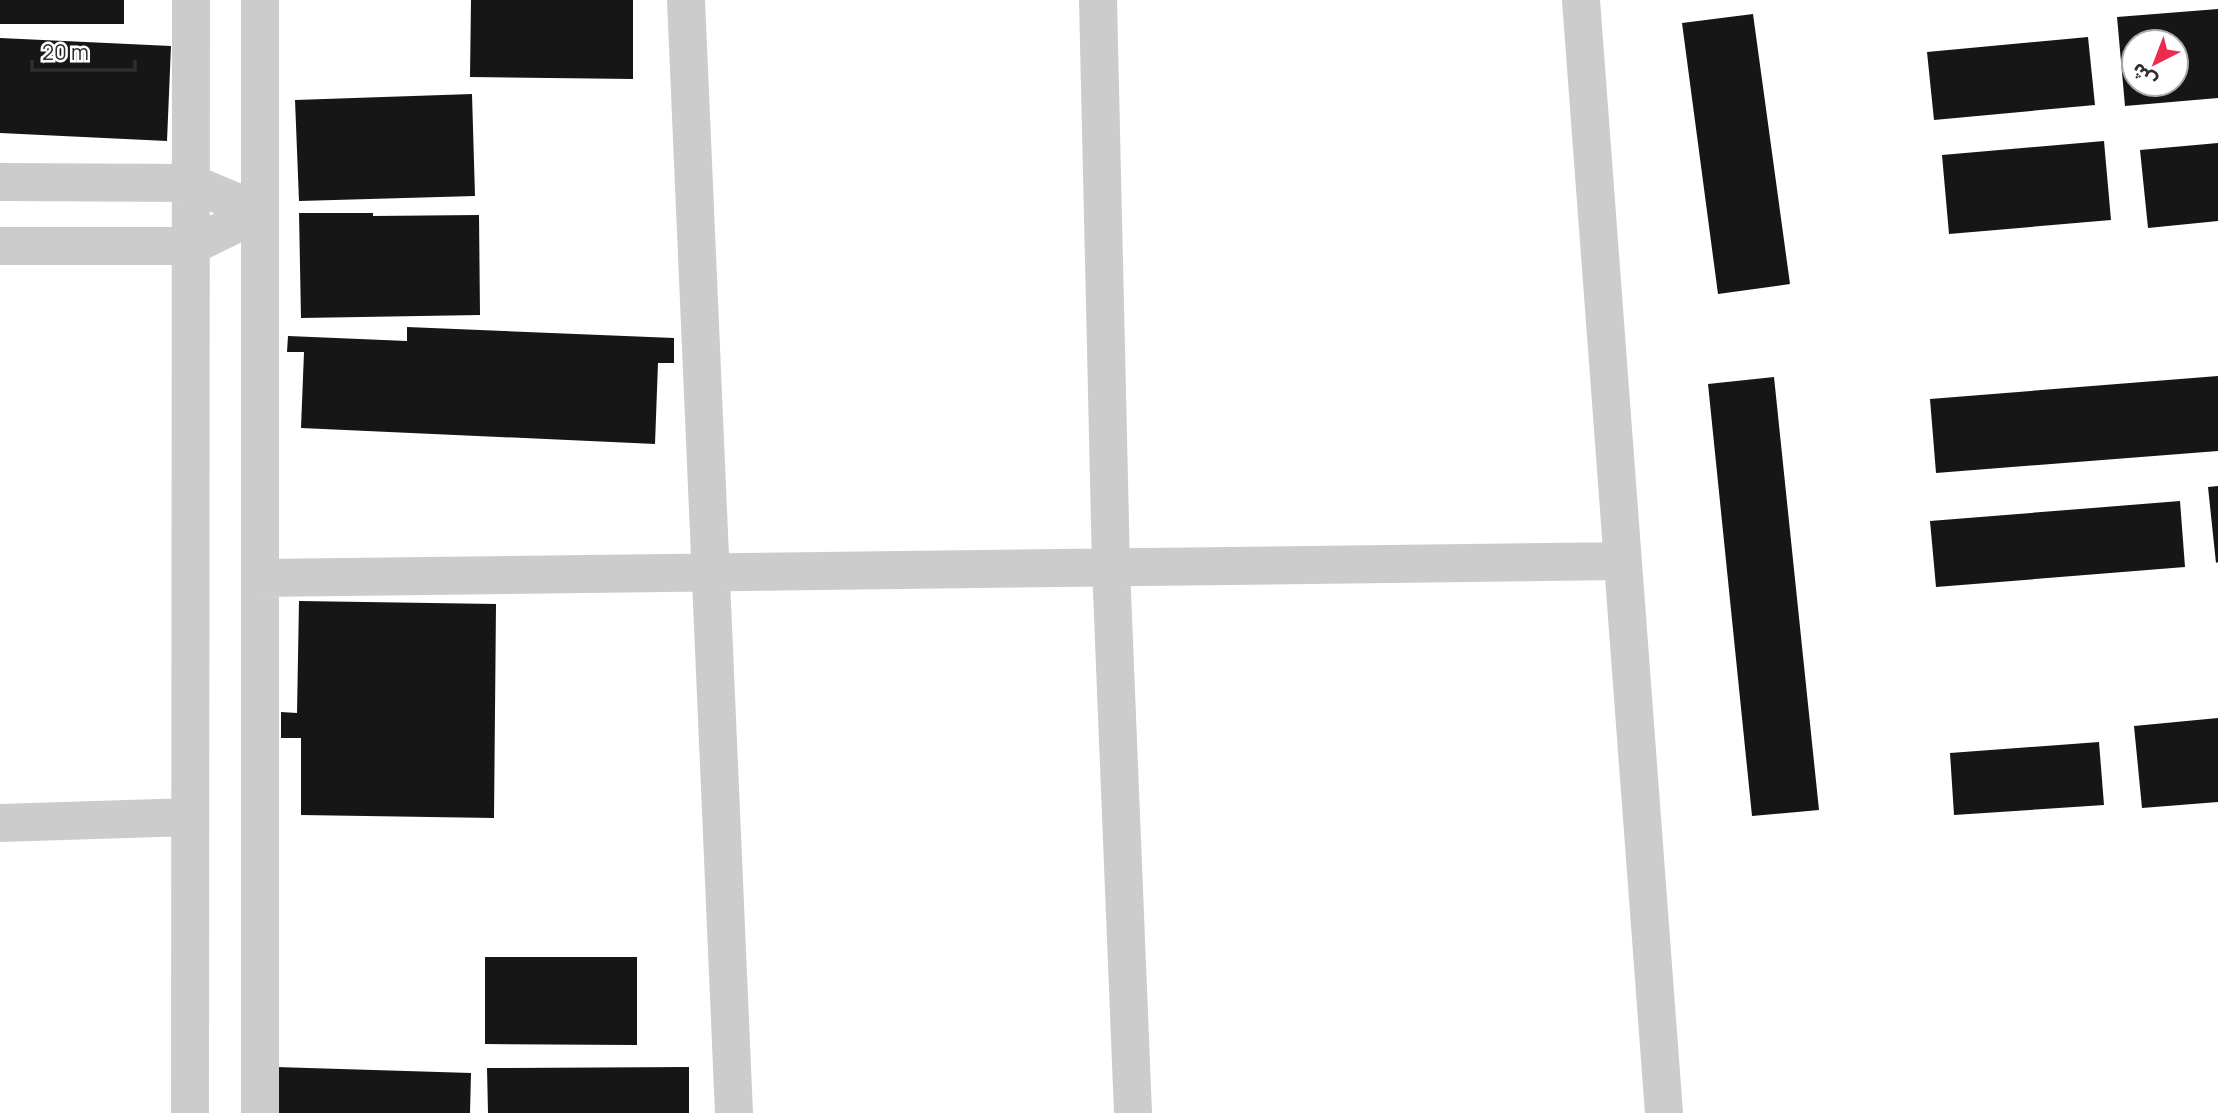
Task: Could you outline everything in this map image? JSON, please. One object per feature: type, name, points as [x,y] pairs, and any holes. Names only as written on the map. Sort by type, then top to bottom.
[{"type":"street","points":[[190,1113],[191,0]]},
{"type":"street","points":[[260,0],[260,1113]]},
{"type":"street","points":[[686,0],[734,1113]]},
{"type":"street","points":[[1098,0],[1111,567],[1133,1113]]},
{"type":"street","points":[[1581,0],[1664,1113]]},
{"type":"street","points":[[0,182],[191,183],[260,212]]},
{"type":"street","points":[[0,247],[191,246],[260,212]]},
{"type":"street","points":[[260,578],[1623,561]]},
{"type":"street","points":[[0,823],[190,817]]},
{"type":"building","points":[[0,0],[124,0],[124,24],[0,24]]},
{"type":"building","points":[[471,0],[633,0],[633,79],[470,77]]},
{"type":"building","points":[[2218,9],[2218,98],[2125,106],[2124,98],[2190,98],[2190,28],[2120,28],[2120,50],[2117,17]]},
{"type":"building","points":[[1753,14],[1790,284],[1718,294],[1682,23]]},
{"type":"building","points":[[2088,37],[2095,105],[1934,120],[1927,52]]},
{"type":"building","points":[[0,38],[171,46],[167,141],[0,133]]},
{"type":"building","points":[[472,94],[475,196],[299,201],[295,100]]},
{"type":"building","points":[[2104,141],[2111,220],[1949,234],[1942,155]]},
{"type":"building","points":[[2218,143],[2218,221],[2148,228],[2140,150]]},
{"type":"building","points":[[299,213],[373,213],[373,216],[479,215],[480,315],[301,318]]},
{"type":"building","points":[[407,327],[674,338],[674,363],[658,363],[655,444],[301,428],[304,352],[287,352],[288,336],[407,341]]},
{"type":"building","points":[[2218,376],[2218,451],[1936,473],[1930,399]]},
{"type":"building","points":[[1774,377],[1819,810],[1752,816],[1708,384]]},
{"type":"building","points":[[2218,486],[2218,562],[2216,563],[2208,487]]},
{"type":"building","points":[[2180,501],[2185,567],[1936,587],[1930,521]]},
{"type":"building","points":[[299,601],[496,604],[494,818],[301,815],[301,738],[281,738],[281,712],[297,713]]},
{"type":"building","points":[[2218,718],[2218,802],[2142,808],[2134,726]]},
{"type":"building","points":[[2099,742],[2104,805],[1954,815],[1950,753]]},
{"type":"building","points":[[485,957],[637,957],[637,1045],[485,1044]]},
{"type":"building","points":[[276,1067],[471,1073],[470,1113],[274,1113]]},
{"type":"building","points":[[689,1067],[689,1113],[488,1113],[487,1068]]}]
